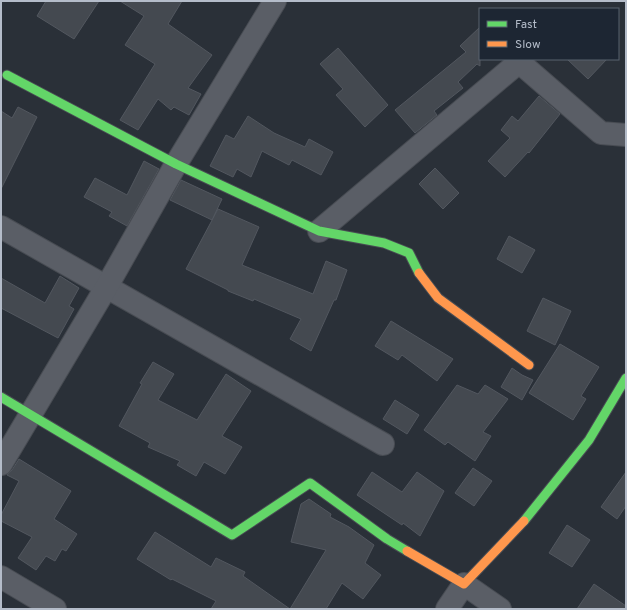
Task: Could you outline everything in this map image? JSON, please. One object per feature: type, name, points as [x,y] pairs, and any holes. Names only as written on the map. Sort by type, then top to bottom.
[{"type":"street","points":[[1,464],[107,286],[176,164],[275,1]]},
{"type":"street","points":[[319,231],[519,62],[601,133],[626,135]]},
{"type":"street","points":[[6,76],[176,164],[319,231],[384,244],[409,253],[419,273],[438,298],[529,365]]},
{"type":"street","points":[[1,227],[383,444]]},
{"type":"street","points":[[447,609],[464,584],[528,516],[589,440],[626,378]]},
{"type":"street","points":[[1,397],[232,535],[310,483],[387,539],[464,584],[500,609]]},
{"type":"street","points":[[1,577],[55,609]]},
{"type":"building","points":[[46,1],[99,1],[74,39],[37,16]]},
{"type":"building","points":[[120,1],[182,1],[168,24],[212,55],[188,88],[201,94],[189,115],[174,107],[171,110],[158,99],[138,130],[120,120],[155,64],[125,45],[144,16]]},
{"type":"building","points":[[479,28],[480,66],[477,64],[458,82],[463,88],[434,111],[437,115],[415,133],[395,110],[466,52],[460,46]]},
{"type":"building","points":[[338,48],[388,105],[365,127],[336,95],[343,89],[320,64]]},
{"type":"building","points":[[568,60],[606,60],[588,79]]},
{"type":"building","points":[[539,96],[560,114],[529,153],[528,152],[505,177],[488,161],[510,138],[501,130],[512,116],[518,121]]},
{"type":"building","points":[[18,107],[37,117],[1,189],[1,111],[12,118]]},
{"type":"building","points":[[248,116],[274,133],[305,147],[309,139],[333,152],[321,175],[292,160],[289,165],[262,151],[251,177],[237,169],[233,177],[210,166],[226,135],[234,139]]},
{"type":"building","points":[[144,161],[159,169],[127,226],[109,216],[112,212],[84,197],[95,178],[127,195]]},
{"type":"building","points":[[435,168],[459,193],[443,209],[419,184]]},
{"type":"building","points":[[181,180],[222,199],[212,220],[170,200]]},
{"type":"building","points":[[218,209],[259,227],[242,265],[313,294],[326,261],[347,270],[336,300],[334,300],[311,351],[290,339],[301,319],[254,299],[253,301],[228,291],[186,269]]},
{"type":"building","points":[[509,236],[535,250],[522,273],[497,259]]},
{"type":"building","points":[[60,276],[79,288],[69,306],[74,309],[58,338],[1,308],[1,278],[45,303]]},
{"type":"building","points":[[543,298],[571,311],[555,345],[527,331]]},
{"type":"building","points":[[391,321],[453,359],[437,381],[402,355],[398,360],[375,346]]},
{"type":"building","points":[[560,344],[599,367],[581,396],[586,399],[573,420],[529,393]]},
{"type":"building","points":[[153,362],[174,374],[158,400],[197,420],[226,374],[251,391],[222,436],[242,447],[225,474],[204,462],[196,476],[177,465],[180,461],[148,447],[150,443],[119,426],[142,384],[140,383]]},
{"type":"building","points":[[512,368],[533,380],[522,400],[501,387]]},
{"type":"building","points":[[457,385],[478,394],[485,385],[508,399],[483,432],[491,436],[475,461],[448,442],[445,445],[424,430]]},
{"type":"building","points":[[395,400],[419,415],[407,434],[383,419]]},
{"type":"building","points":[[19,459],[71,491],[54,519],[77,534],[66,551],[62,549],[55,561],[46,556],[36,570],[18,558],[32,537],[1,521],[1,515],[19,481],[7,475]]},
{"type":"building","points":[[473,468],[492,481],[474,506],[455,493]]},
{"type":"building","points":[[372,472],[402,492],[417,472],[444,491],[420,536],[403,523],[402,525],[357,495]]},
{"type":"building","points":[[626,472],[626,506],[617,519],[601,507]]},
{"type":"building","points":[[309,499],[331,514],[330,517],[349,527],[374,545],[365,563],[381,575],[363,599],[342,583],[326,609],[290,609],[326,550],[291,542],[301,504]]},
{"type":"building","points":[[567,525],[590,540],[572,567],[549,553]]},
{"type":"building","points":[[155,532],[211,567],[216,558],[245,572],[243,576],[290,609],[211,609],[216,601],[172,579],[171,580],[137,559]]},
{"type":"building","points":[[594,584],[626,606],[626,609],[577,609]]},
{"type":"traffic: fast","points":[[7,75],[176,164],[319,231],[384,243],[409,253],[419,273]]},
{"type":"traffic: fast","points":[[524,521],[589,440],[626,378]]},
{"type":"traffic: fast","points":[[1,397],[232,535],[310,483],[387,539],[407,551]]},
{"type":"traffic: slow","points":[[419,273],[438,298],[529,365]]},
{"type":"traffic: slow","points":[[407,551],[464,584],[524,521]]}]
